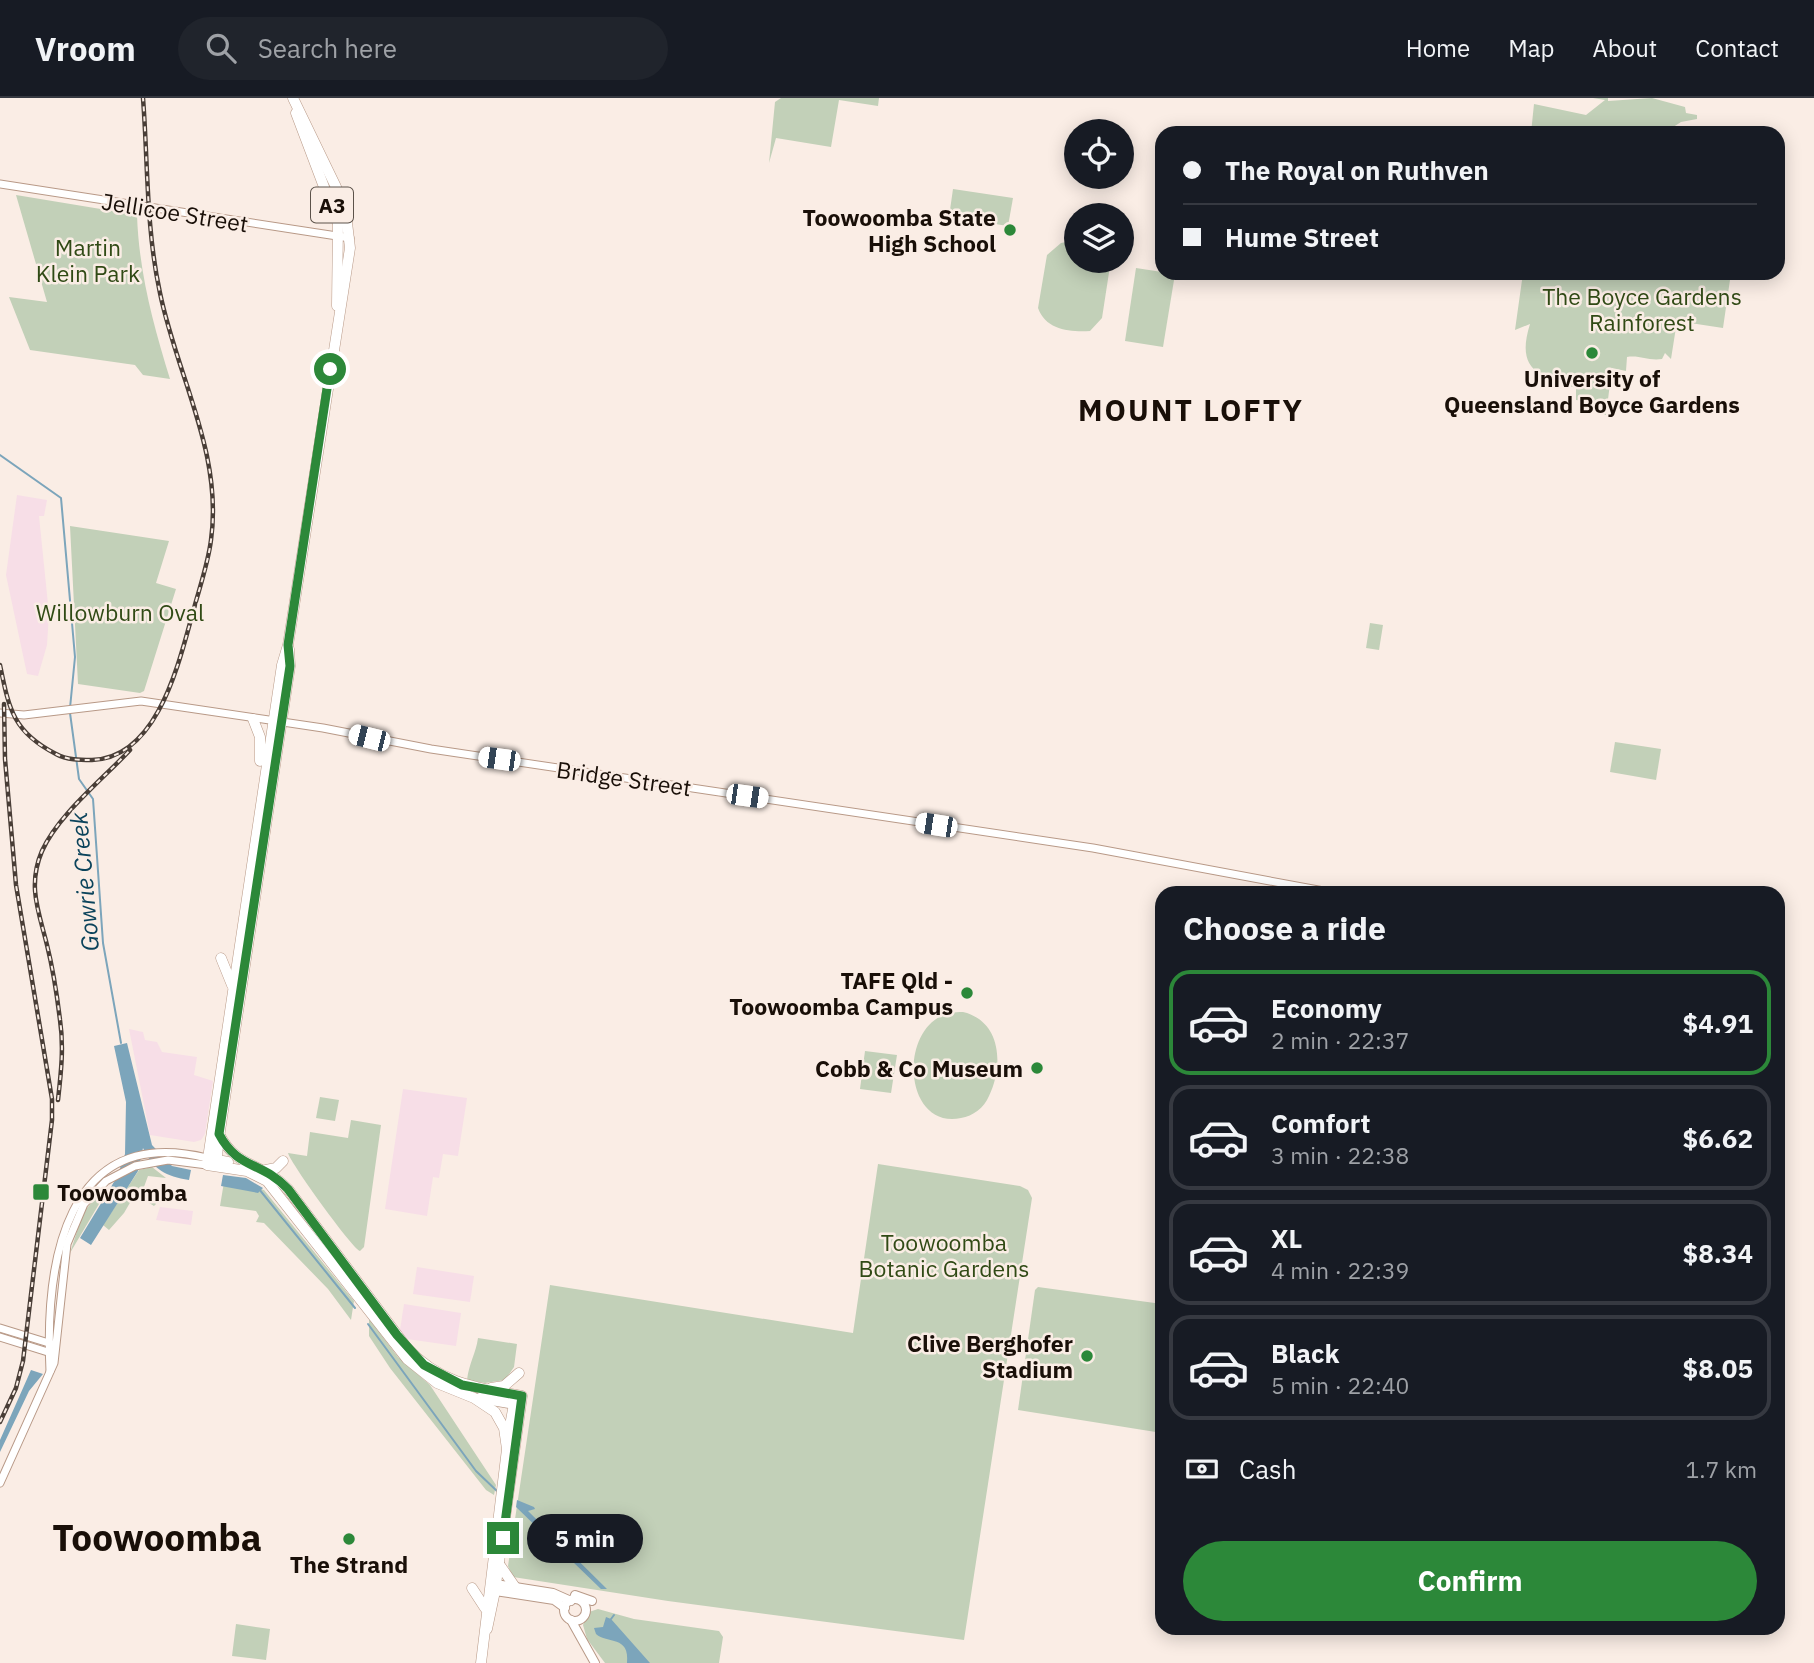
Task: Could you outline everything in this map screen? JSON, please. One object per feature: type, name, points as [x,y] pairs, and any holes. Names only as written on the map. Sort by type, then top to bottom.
[{"type":"highway","name":"A3","points":[[207,1161],[259,803],[290,666],[288,645],[338,317],[345,238],[304,140],[293,98]]},
{"type":"highway","points":[[253,719],[261,745],[259,803]]},
{"type":"highway","name":"A3","points":[[266,1170],[242,1162],[217,1160],[277,721]]},
{"type":"highway","points":[[220,958],[232,985]]},
{"type":"highway","points":[[207,1161],[247,1171],[271,1185],[407,1359],[444,1387],[518,1400]]},
{"type":"highway","points":[[266,1170],[276,1168],[283,1161]]},
{"type":"highway","points":[[266,1170],[288,1189],[412,1353],[440,1377],[477,1394],[499,1417],[506,1441]]},
{"type":"highway","points":[[477,1394],[504,1386],[519,1373]]},
{"type":"highway","points":[[481,1663],[499,1563],[505,1496],[506,1441],[518,1400]]},
{"type":"highway","points":[[485,1633],[485,1608],[505,1496],[518,1400]]},
{"type":"highway","points":[[499,1563],[515,1587]]},
{"type":"highway","points":[[472,1588],[485,1608]]},
{"type":"main road","name":"Jellicoe Street","points":[[0,184],[345,238]]},
{"type":"main road","name":"Bridge Street","points":[[0,713],[20,716],[141,701],[277,721],[406,745],[1093,848],[1297,886]]},
{"type":"main road","points":[[53,1349],[59,1250],[65,1223],[82,1193],[111,1169],[132,1159],[160,1153],[207,1161]]},
{"type":"main road","points":[[0,1483],[50,1373],[70,1232],[84,1204],[106,1181],[135,1166],[168,1160],[207,1161]]},
{"type":"main road","points":[[0,1328],[53,1349]]},
{"type":"main road","points":[[0,1337],[53,1349]]},
{"type":"main road","points":[[515,1587],[584,1597],[592,1601],[568,1604],[496,1588],[515,1587]]},
{"type":"main road","points":[[553,1593],[568,1604]]},
{"type":"main road","points":[[581,1601],[586,1611],[581,1619],[581,1638]]},
{"type":"main road","points":[[568,1604],[566,1615],[595,1663]]},
{"type":"main road","points":[[571,1620],[581,1619]]},
{"type":"shaded area","points":[[17,495],[47,500],[44,516],[39,516],[49,614],[47,645],[38,676],[27,674],[6,575]]},
{"type":"shaded area","points":[[129,1029],[143,1032],[145,1040],[157,1042],[162,1052],[197,1057],[194,1075],[213,1081],[205,1134],[201,1140],[194,1142],[150,1135]]},
{"type":"shaded area","points":[[403,1089],[467,1098],[458,1156],[443,1154],[439,1178],[433,1177],[427,1216],[385,1209]]},
{"type":"shaded area","points":[[160,1207],[193,1211],[191,1225],[156,1220]]},
{"type":"shaded area","points":[[417,1267],[474,1276],[470,1302],[413,1294]]},
{"type":"shaded area","points":[[404,1304],[461,1313],[456,1346],[407,1339],[400,1330]]},
{"type":"green space","points":[[781,98],[879,98],[878,106],[839,100],[831,147],[776,138],[769,163],[775,102]]},
{"type":"green space","points":[[1593,98],[1608,98],[1608,101],[1652,98],[1685,107],[1686,113],[1697,115],[1697,119],[1675,126],[1532,126],[1534,104],[1586,115],[1605,100]]},
{"type":"green space","points":[[953,189],[1013,198],[1008,226],[949,217]]},
{"type":"green space","name":"Martin Klein Park","points":[[16,195],[137,215],[148,298],[170,379],[143,375],[135,365],[30,350],[9,297],[47,302]]},
{"type":"green space","points":[[1064,242],[1064,273],[1109,273],[1102,318],[1090,331],[1066,330],[1052,325],[1038,308],[1047,255]]},
{"type":"green space","points":[[1136,268],[1155,271],[1155,280],[1174,280],[1163,347],[1125,341]]},
{"type":"green space","name":"The Boyce Gardens Rainforest","points":[[1522,280],[1730,280],[1723,328],[1677,321],[1671,359],[1665,353],[1662,359],[1627,357],[1626,371],[1612,368],[1606,415],[1598,414],[1599,403],[1576,400],[1576,388],[1550,379],[1533,368],[1526,351],[1530,324],[1515,330]]},
{"type":"green space","name":"Willowburn Oval","points":[[70,526],[169,541],[156,583],[176,589],[144,691],[140,693],[78,684]]},
{"type":"green space","points":[[1370,623],[1383,625],[1379,650],[1366,648]]},
{"type":"green space","points":[[1615,742],[1661,749],[1656,780],[1610,772]]},
{"type":"green space","points":[[963,1012],[976,1017],[992,1034],[996,1046],[997,1071],[989,1096],[978,1111],[961,1118],[940,1117],[925,1106],[917,1089],[914,1068],[917,1047],[926,1029],[941,1016]]},
{"type":"green space","points":[[865,1051],[897,1055],[891,1093],[860,1089]]},
{"type":"green space","points":[[320,1097],[339,1100],[335,1121],[316,1118]]},
{"type":"green space","points":[[351,1120],[381,1125],[364,1247],[360,1251],[322,1205],[288,1153],[307,1156],[310,1132],[348,1138]]},
{"type":"green space","name":"Toowoomba Botanic Gardens","points":[[878,1164],[1020,1186],[1028,1190],[1032,1198],[964,1640],[668,1601],[513,1577],[508,1566],[550,1285],[853,1333]]},
{"type":"green space","points":[[152,1167],[166,1178],[148,1176],[141,1195],[155,1199],[156,1204],[154,1206],[135,1194],[124,1213],[109,1230],[103,1225],[139,1170]]},
{"type":"green space","points":[[225,1176],[264,1190],[354,1301],[351,1320],[328,1289],[264,1223],[256,1222],[259,1216],[256,1211],[220,1206]]},
{"type":"green space","points":[[104,1187],[98,1198],[99,1204],[70,1253],[83,1213]]},
{"type":"green space","points":[[1038,1287],[1155,1303],[1155,1432],[1018,1410],[1035,1290]]},
{"type":"green space","points":[[369,1319],[398,1357],[430,1385],[496,1485],[494,1495],[486,1490],[390,1368],[369,1336]]},
{"type":"green space","points":[[478,1338],[517,1344],[514,1367],[505,1380],[485,1383],[467,1380]]},
{"type":"green space","points":[[598,1609],[634,1619],[719,1631],[723,1637],[719,1663],[605,1663],[587,1639],[583,1625],[589,1612]]},
{"type":"green space","points":[[236,1624],[270,1629],[266,1660],[232,1656]]},
{"type":"water","points":[[127,1043],[152,1145],[172,1166],[191,1170],[189,1180],[167,1174],[151,1162],[143,1148],[138,1171],[91,1245],[80,1238],[117,1177],[125,1154],[126,1102],[114,1046]]},
{"type":"water","points":[[223,1175],[246,1178],[263,1188],[258,1193],[221,1186]]},
{"type":"water","points":[[31,1370],[43,1374],[29,1391],[0,1452],[0,1440]]},
{"type":"water","points":[[517,1500],[534,1507],[535,1509],[528,1511],[607,1589],[601,1589],[516,1507]]},
{"type":"water","points":[[606,1617],[611,1619],[650,1663],[627,1663],[627,1654],[621,1644],[596,1634],[594,1628],[603,1627]]},
{"type":"waterway","name":"Gowrie Creek","points":[[0,455],[61,498],[75,657],[70,708]]},
{"type":"waterway","name":"Gowrie Creek","points":[[70,713],[79,779],[93,799],[103,943],[121,1043]]},
{"type":"waterway","points":[[259,1189],[355,1308]]},
{"type":"waterway","points":[[368,1324],[476,1471],[498,1492]]},
{"type":"waterway","points":[[611,1619],[614,1615]]},
{"type":"railway","points":[[0,665],[10,707],[30,737],[69,759],[92,760],[115,755],[134,743],[162,704],[181,656],[206,567],[213,508],[210,476],[205,446],[168,324],[155,269],[143,98]]},
{"type":"railway","points":[[0,1422],[16,1388],[23,1361],[52,1120],[52,1099],[16,885],[5,759],[4,704]]},
{"type":"railway","points":[[58,1100],[62,1060],[61,1030],[53,973],[36,899],[35,876],[42,851],[59,824],[130,750]]},
{"type":"place","name":"Toowoomba State High School","points":[[1010,230]]},
{"type":"place","name":"University of Queensland Boyce Gardens","points":[[1592,353]]},
{"type":"place","name":"TAFE Qld - Toowoomba Campus","points":[[967,993]]},
{"type":"place","name":"Cobb & Co Museum","points":[[1037,1068]]},
{"type":"place","name":"Toowoomba","points":[[41,1192]]},
{"type":"place","name":"Clive Berghofer Stadium","points":[[1087,1356]]},
{"type":"place","name":"The Strand","points":[[349,1539]]},
{"type":"district","name":"MOUNT LOFTY","points":[[1191,409]]},
{"type":"district","name":"Toowoomba","points":[[157,1537]]},
{"type":"route","points":[[330,369],[288,645],[290,666],[219,1134],[233,1156],[266,1170],[288,1189],[397,1335],[424,1365],[440,1377],[462,1385],[522,1396],[503,1538]]}]
